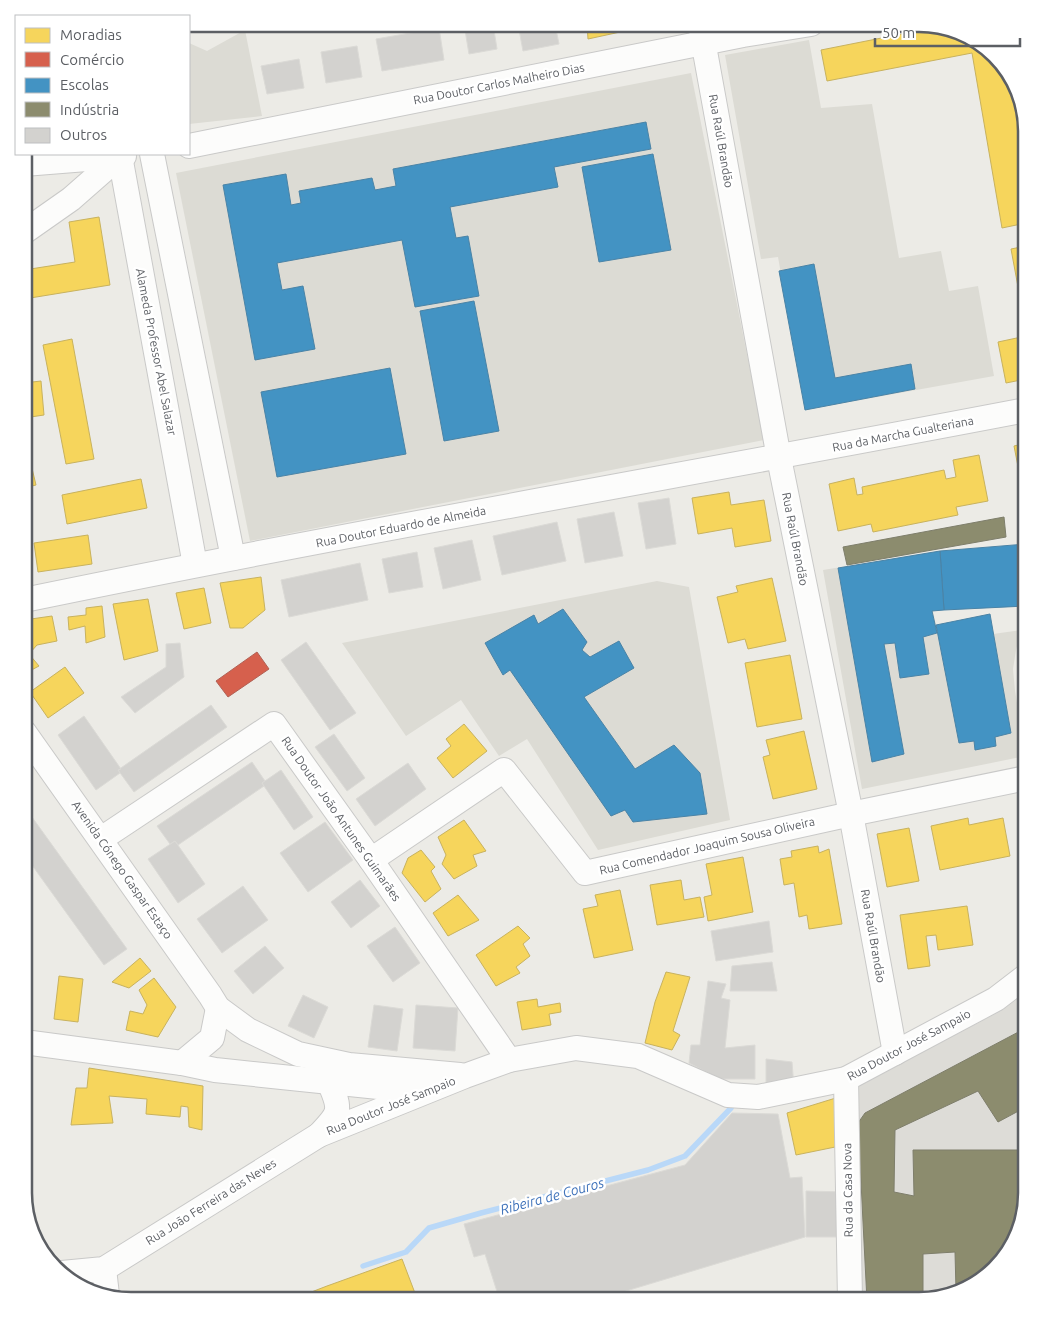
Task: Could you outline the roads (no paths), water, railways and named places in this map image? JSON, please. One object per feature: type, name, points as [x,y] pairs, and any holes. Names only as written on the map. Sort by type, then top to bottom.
[{"type":"street","name":"Rua Doutor Carlos Malheiro Dias","points":[[190,146],[701,34]]},
{"type":"street","name":"Rua Raúl Brandão","points":[[701,34],[779,458],[850,814],[895,1053]]},
{"type":"street","points":[[33,163],[128,155]]},
{"type":"street","points":[[33,226],[128,155]]},
{"type":"street","name":"Alameda Professor Abel Salazar","points":[[128,155],[195,564]]},
{"type":"street","points":[[152,155],[233,558]]},
{"type":"street","name":"Rua da Marcha Gualteriana","points":[[779,458],[1018,412]]},
{"type":"street","name":"Rua Doutor Eduardo de Almeida","points":[[33,598],[195,564],[779,458]]},
{"type":"street","name":"Rua Doutor João Antunes Guimarães","points":[[101,839],[274,724],[371,860],[509,1060]]},
{"type":"street","name":"Avenida Cónego Gaspar Estaço","points":[[32,744],[218,1008]]},
{"type":"street","name":"Rua Comendador Joaquim Sousa Oliveira","points":[[371,860],[504,770],[585,873],[850,814],[1018,780]]},
{"type":"street","name":"Rua Doutor José Sampaio","points":[[319,1135],[509,1060],[576,1048],[638,1056],[728,1095],[758,1097],[846,1079],[996,999],[1018,982]]},
{"type":"street","points":[[182,1063],[212,1038],[218,1008]]},
{"type":"street","name":"Rua Doutor José Sampaio","points":[[218,1008],[248,1030],[298,1054],[348,1065],[465,1076]]},
{"type":"street","name":"Rua Doutor José Sampaio","points":[[32,1043],[182,1063],[215,1070],[398,1088],[465,1076]]},
{"type":"street","name":"Rua da Casa Nova","points":[[846,1079],[850,1292]]},
{"type":"street","name":"Rua Doutor José Sampaio","points":[[319,1135],[335,1118],[337,1101],[328,1082]]},
{"type":"street","name":"Rua João Ferreira das Neves","points":[[104,1269],[319,1135]]},
{"type":"street","points":[[71,1272],[104,1269],[106,1289]]},
{"type":"waterway","name":"Ribeira de Couros","points":[[363,1266],[406,1252],[429,1228],[648,1170],[685,1156],[731,1108]]}]
